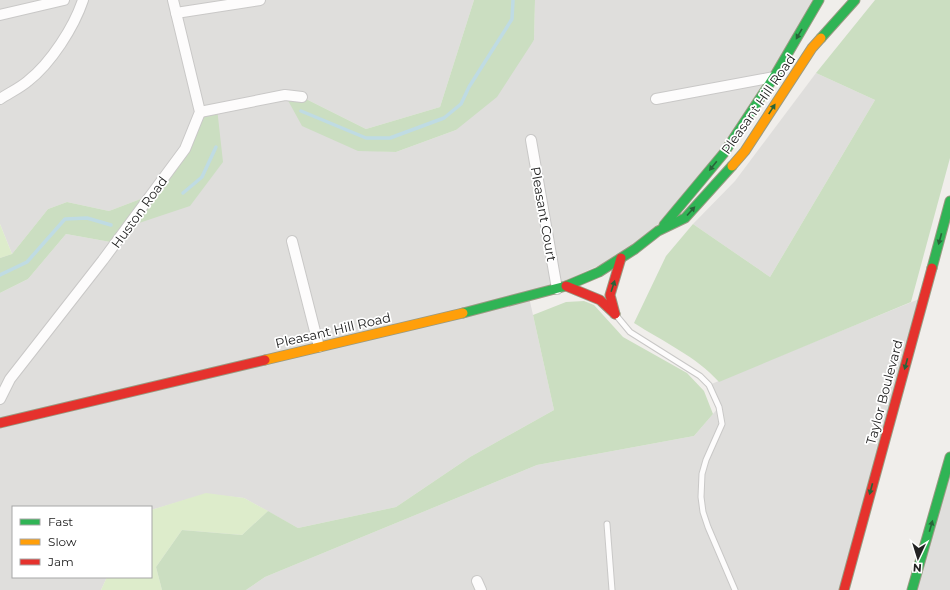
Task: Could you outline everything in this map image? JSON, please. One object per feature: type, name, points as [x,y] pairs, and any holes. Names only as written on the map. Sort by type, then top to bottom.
[{"type":"main road","name":"Pleasant Hill Road","points":[[658,231],[724,153],[774,77],[819,0]]},
{"type":"main road","name":"Pleasant Hill Road","points":[[0,423],[562,287],[599,272],[658,231],[685,218],[745,151],[812,48],[854,0]]},
{"type":"main road","name":"Taylor Boulevard","points":[[844,590],[950,201]]},
{"type":"main road","points":[[615,314],[610,295],[621,258]]},
{"type":"main road","points":[[562,287],[600,300],[615,314]]},
{"type":"main road","points":[[912,590],[950,456]]},
{"type":"street","points":[[0,15],[64,0]]},
{"type":"street","points":[[0,99],[29,80],[56,50],[77,18],[82,0]]},
{"type":"street","points":[[173,0],[200,112],[285,94],[302,96]]},
{"type":"street","points":[[176,13],[260,0]]},
{"type":"street","points":[[656,98],[774,77]]},
{"type":"street","name":"Huston Road","points":[[0,399],[10,380],[103,260],[185,149],[200,112]]},
{"type":"street","name":"Pleasant Court","points":[[531,140],[562,287]]},
{"type":"street","points":[[292,241],[319,347]]},
{"type":"lane","points":[[615,314],[630,332],[700,376],[709,385],[719,407],[722,424],[706,460],[702,474],[701,497],[703,512],[735,590]]},
{"type":"lane","points":[[607,524],[612,590]]},
{"type":"shaded area","points":[[0,0],[474,0],[440,107],[366,129],[302,97],[358,150],[396,152],[456,130],[534,40],[535,0],[819,0],[724,153],[635,249],[529,297],[554,410],[470,457],[396,507],[298,528],[244,498],[206,494],[152,510],[152,506],[12,506],[12,578],[107,578],[101,590],[0,590],[0,293],[28,279],[66,234],[116,243],[185,149],[151,195],[109,211],[67,202],[48,209],[12,254],[0,224]]},
{"type":"shaded area","points":[[816,73],[875,100],[770,277],[693,224],[735,181]]},
{"type":"shaded area","points":[[924,297],[844,590],[246,590],[265,577],[537,465],[694,436],[719,407],[709,385]]},
{"type":"shaded area","points":[[950,462],[950,590],[915,590]]},
{"type":"green space","points":[[474,0],[535,0],[534,40],[497,97],[456,130],[396,152],[358,151],[302,126],[285,95],[302,97],[366,129],[440,107]]},
{"type":"green space","points":[[875,0],[950,0],[950,158],[911,302],[719,382],[690,357],[634,323],[666,256],[693,224],[770,277],[875,100],[816,73]]},
{"type":"green space","points":[[217,108],[223,162],[190,206],[127,227],[116,243],[66,234],[28,279],[0,293],[0,258],[12,254],[48,209],[67,202],[109,211],[151,195],[185,149],[200,112]]},
{"type":"green space","points":[[0,224],[12,254],[0,258]]},
{"type":"green space","points":[[584,301],[594,305],[623,337],[687,373],[704,391],[713,414],[694,436],[537,465],[265,577],[246,590],[162,590],[156,567],[182,530],[242,535],[268,511],[298,528],[396,507],[470,457],[554,410],[533,315],[566,302]]},
{"type":"green space","points":[[206,493],[244,498],[268,511],[242,535],[182,530],[156,567],[162,590],[101,590],[107,578],[152,578],[152,510]]},
{"type":"waterway","points":[[301,111],[366,138],[390,138],[444,118],[461,104],[469,87],[512,19],[513,0]]},
{"type":"waterway","points":[[183,193],[202,177],[216,147]]},
{"type":"waterway","points":[[0,275],[27,262],[65,219],[87,218],[111,225]]},
{"type":"traffic: fast","points":[[664,225],[724,153],[774,77],[819,0]]},
{"type":"traffic: fast","points":[[821,38],[855,0]]},
{"type":"traffic: fast","points":[[463,313],[566,286],[599,272],[635,249],[658,231],[685,218],[732,166]]},
{"type":"traffic: fast","points":[[932,268],[950,201]]},
{"type":"traffic: fast","points":[[912,590],[950,457]]},
{"type":"traffic: slow","points":[[732,166],[745,151],[812,48],[821,38]]},
{"type":"traffic: slow","points":[[265,360],[463,313]]},
{"type":"traffic: jam","points":[[615,314],[610,295],[621,258]]},
{"type":"traffic: jam","points":[[844,590],[932,268]]},
{"type":"traffic: jam","points":[[566,286],[600,300],[615,314]]},
{"type":"traffic: jam","points":[[0,423],[265,360]]}]
